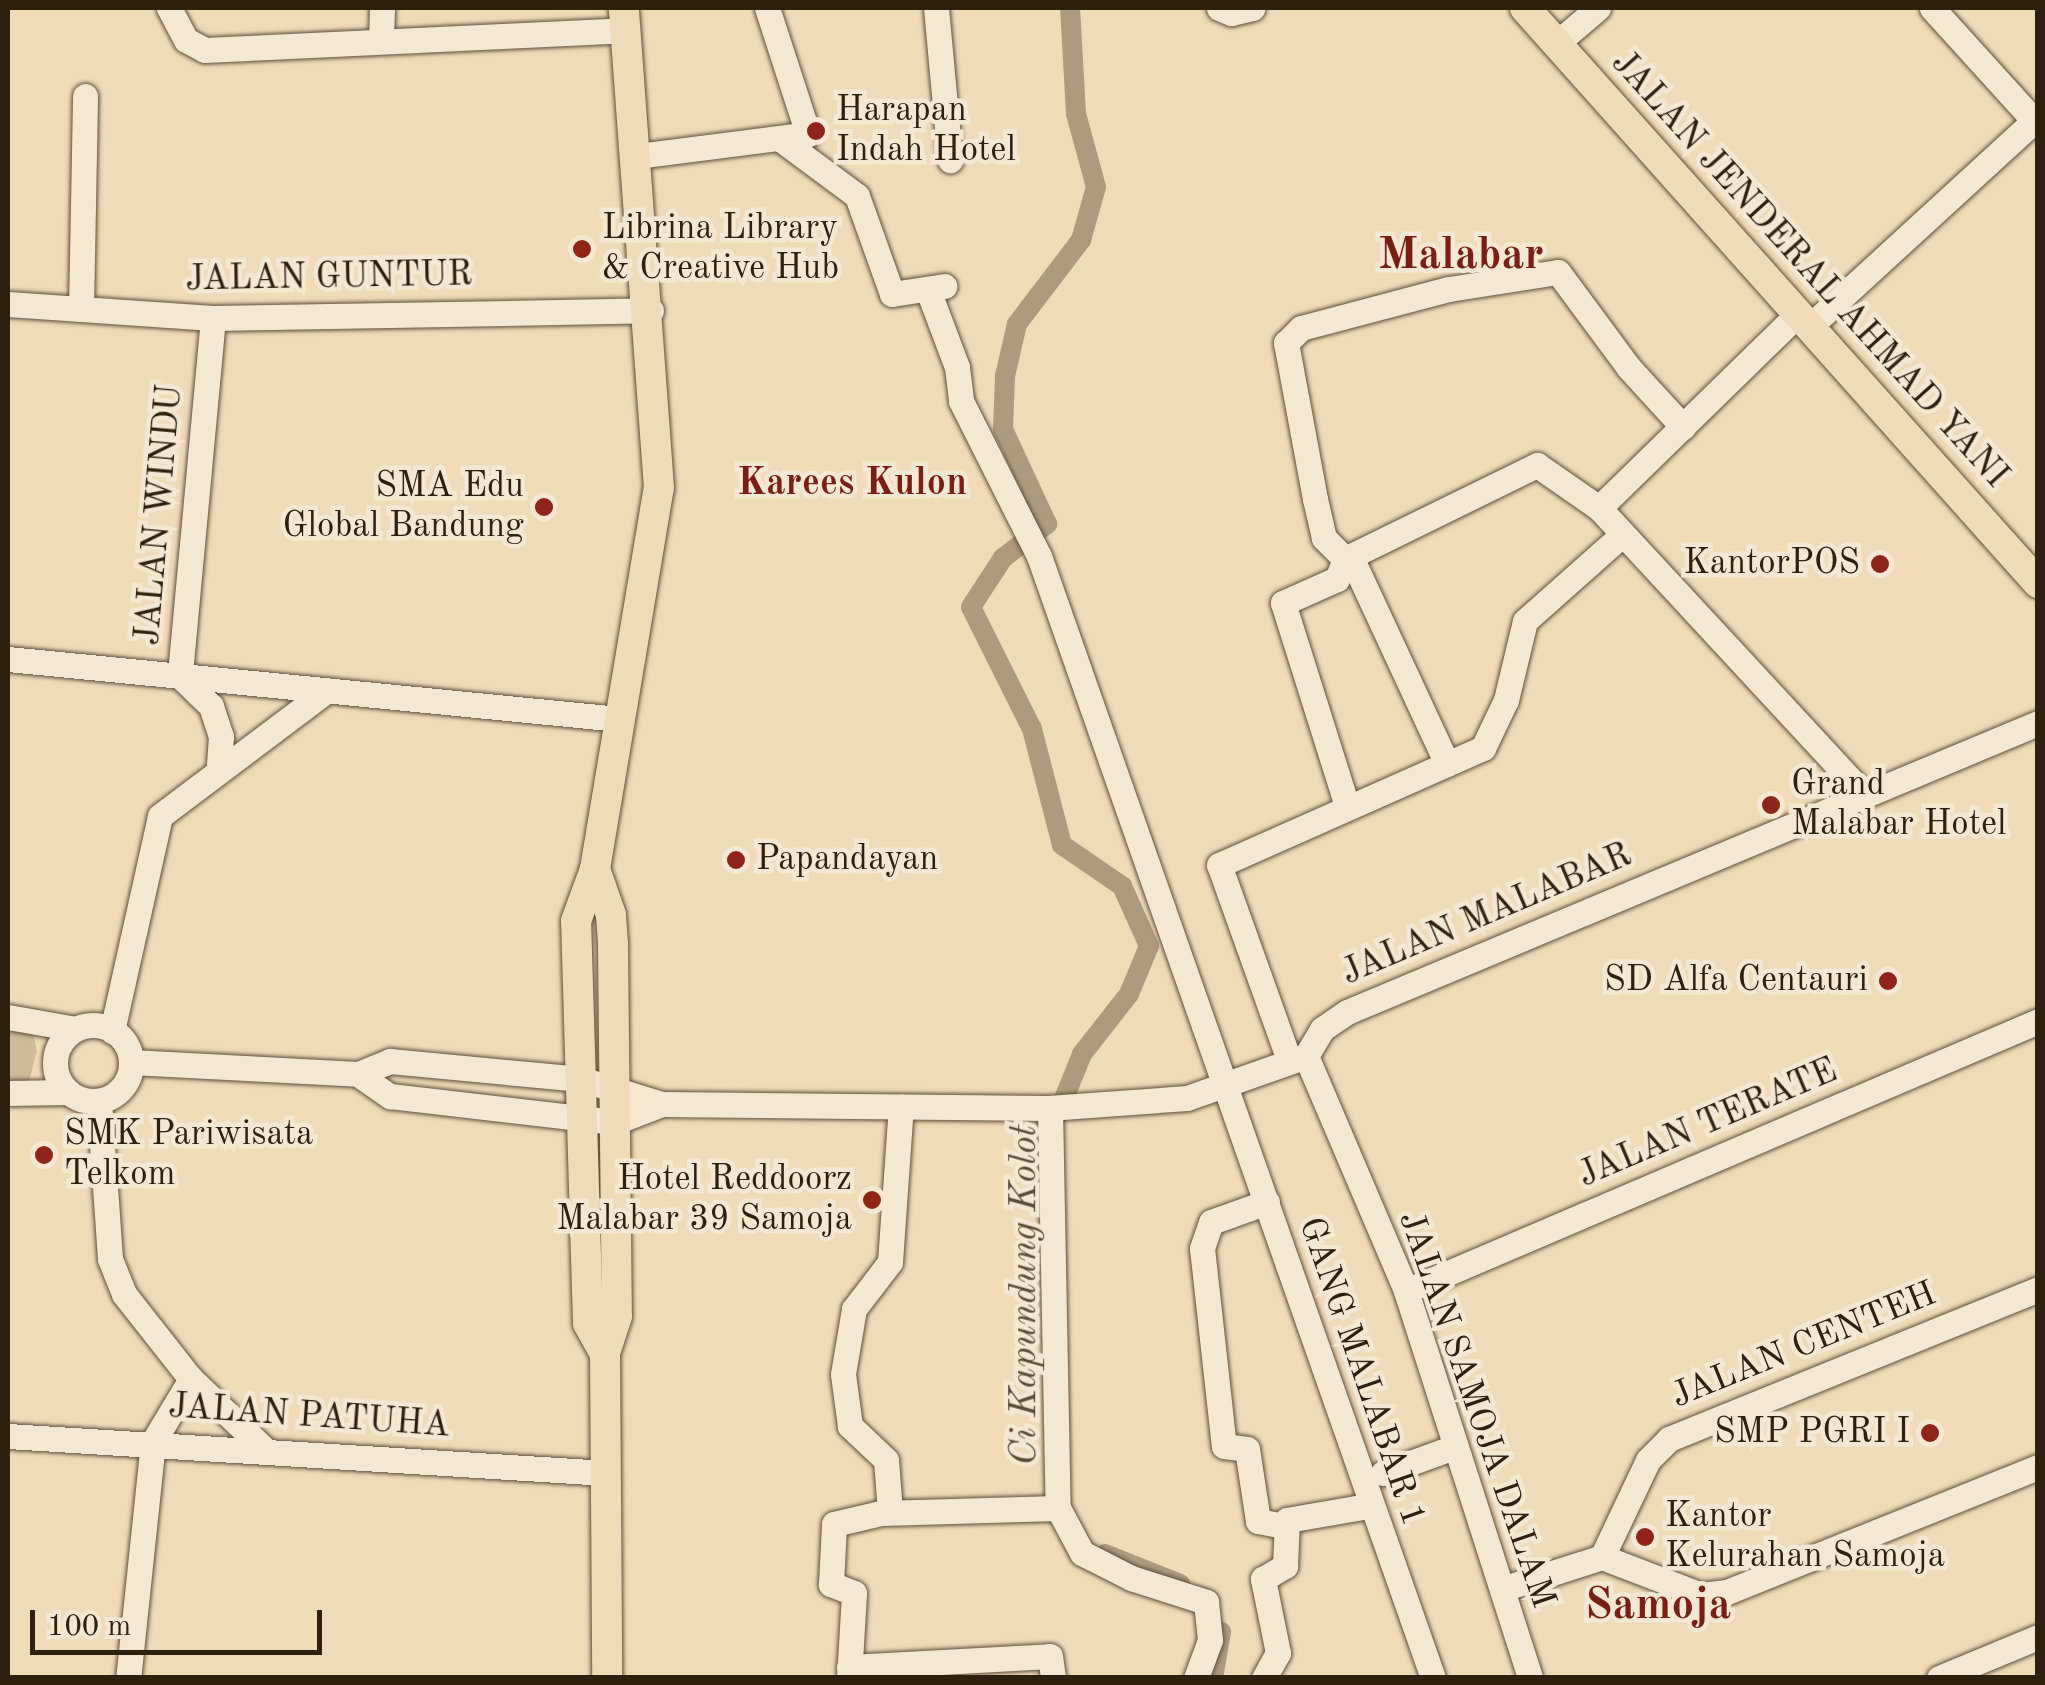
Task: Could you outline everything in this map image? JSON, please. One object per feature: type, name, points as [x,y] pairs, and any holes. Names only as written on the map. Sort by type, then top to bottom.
[{"type":"main road","name":"JALAN JENDERAL AHMAD YANI","points":[[1525,8],[2038,583]]},
{"type":"main road","points":[[605,1354],[588,1323],[576,921],[595,869],[659,488],[651,310],[624,19]]},
{"type":"main road","points":[[595,869],[611,915],[615,1084],[617,1316],[605,1354],[607,1678]]},
{"type":"street","points":[[169,8],[186,40],[205,50],[624,19]]},
{"type":"street","points":[[381,38],[382,8]]},
{"type":"street","points":[[638,156],[808,134],[767,8]]},
{"type":"street","points":[[936,8],[950,160]]},
{"type":"street","points":[[1219,8],[1230,13],[1252,8]]},
{"type":"street","points":[[1557,43],[1598,8]]},
{"type":"street","points":[[1599,508],[1803,322],[2036,123],[1932,8]]},
{"type":"street","points":[[82,309],[85,96]]},
{"type":"street","name":"GANG MALABAR 1","points":[[779,138],[857,196],[892,294],[936,288],[962,401],[1039,556],[1230,1086],[1368,1506],[1432,1678]]},
{"type":"street","points":[[1447,764],[1348,558],[1324,538],[1286,344],[1302,328],[1460,287],[1558,272],[1616,352],[1683,428]]},
{"type":"street","name":"JALAN GUNTUR","points":[[8,304],[213,318],[651,310]]},
{"type":"street","name":"JALAN WINDU","points":[[213,318],[180,676],[211,706],[220,736],[218,766]]},
{"type":"street","points":[[1624,534],[1531,612],[1491,738],[1447,764],[1347,806],[1282,608],[1337,579],[1348,558],[1527,466],[1547,466],[1599,508],[1624,534],[1862,792]]},
{"type":"street","points":[[8,659],[620,718]]},
{"type":"street","points":[[8,1092],[68,1092],[100,1101],[119,1092],[131,1062],[112,1030],[160,816],[218,766],[327,690]]},
{"type":"street","name":"JALAN MALABAR","points":[[358,1074],[390,1096],[615,1122],[662,1104],[1049,1108],[1187,1098],[1230,1086],[1297,1058],[1322,1029],[1347,1012],[1862,792],[2038,723]]},
{"type":"street","name":"JALAN SAMOJA DALAM","points":[[1347,806],[1219,865],[1297,1058],[1406,1292],[1502,1589],[1526,1677]]},
{"type":"street","points":[[8,1017],[76,1029],[112,1030]]},
{"type":"street","name":"JALAN TERATE","points":[[1406,1292],[2038,1022]]},
{"type":"street","points":[[68,1092],[55,1064],[61,1043],[76,1029]]},
{"type":"street","name":"JALAN MALABAR","points":[[131,1062],[358,1074],[390,1061],[580,1078],[615,1084],[662,1104]]},
{"type":"street","points":[[100,1101],[110,1258],[133,1308],[191,1378],[264,1449]]},
{"type":"street","points":[[890,1512],[886,1460],[850,1426],[842,1374],[854,1309],[890,1262],[901,1106]]},
{"type":"street","points":[[1049,1108],[1058,1508],[1082,1552],[1131,1578],[1206,1602],[1210,1640],[1196,1678]]},
{"type":"street","points":[[1268,1202],[1210,1222],[1202,1248],[1224,1446],[1246,1449],[1258,1522],[1283,1526],[1294,1517],[1368,1506]]},
{"type":"street","name":"JALAN CENTEH","points":[[1602,1556],[1648,1460],[1669,1440],[2038,1290]]},
{"type":"street","points":[[128,1678],[153,1442],[191,1378]]},
{"type":"street","name":"JALAN PATUHA","points":[[8,1436],[606,1473]]},
{"type":"street","points":[[1383,1473],[1454,1447]]},
{"type":"street","points":[[1502,1589],[1602,1556],[1701,1595],[1727,1592],[2038,1467]]},
{"type":"street","points":[[1052,1678],[1050,1656],[849,1672],[854,1593],[831,1584],[832,1527],[890,1512],[1058,1508]]},
{"type":"street","points":[[1264,1678],[1278,1653],[1262,1586],[1266,1575],[1285,1566],[1283,1526]]},
{"type":"street","points":[[1939,1678],[2038,1636]]},
{"type":"shaded area","points":[[8,1005],[33,1032],[37,1051],[29,1081],[8,1088]]},
{"type":"waterway","name":"Ci Kapundung Kolot","points":[[1057,1116],[1082,1054],[1129,994],[1149,946],[1122,886],[1062,845],[1032,729],[971,607],[1003,558],[1047,524],[1003,429],[1005,376],[1017,324],[1081,240],[1096,187],[1076,114],[1070,8]]},
{"type":"waterway","name":"Ci Kapundung Kolot","points":[[1105,1554],[1180,1584]]},
{"type":"waterway","name":"Ci Kapundung Kolot","points":[[1213,1678],[1221,1632]]},
{"type":"place","name":"Harapan Indah Hotel","points":[[816,131]]},
{"type":"place","name":"Librina Library & Creative Hub","points":[[582,249]]},
{"type":"place","name":"SMA Edu Global Bandung","points":[[544,507]]},
{"type":"place","name":"KantorPOS","points":[[1880,564]]},
{"type":"place","name":"Grand Malabar Hotel","points":[[1771,805]]},
{"type":"place","name":"Papandayan","points":[[736,860]]},
{"type":"place","name":"SD Alfa Centauri","points":[[1888,981]]},
{"type":"place","name":"SMK Pariwisata Telkom","points":[[44,1155]]},
{"type":"place","name":"Hotel Reddoorz Malabar 39 Samoja","points":[[872,1200]]},
{"type":"place","name":"SMP PGRI I","points":[[1930,1433]]},
{"type":"place","name":"Kantor Kelurahan Samoja","points":[[1645,1537]]},
{"type":"district","name":"Malabar","points":[[1461,257]]},
{"type":"district","name":"Karees Kulon","points":[[852,485]]},
{"type":"district","name":"Samoja","points":[[1658,1607]]}]
